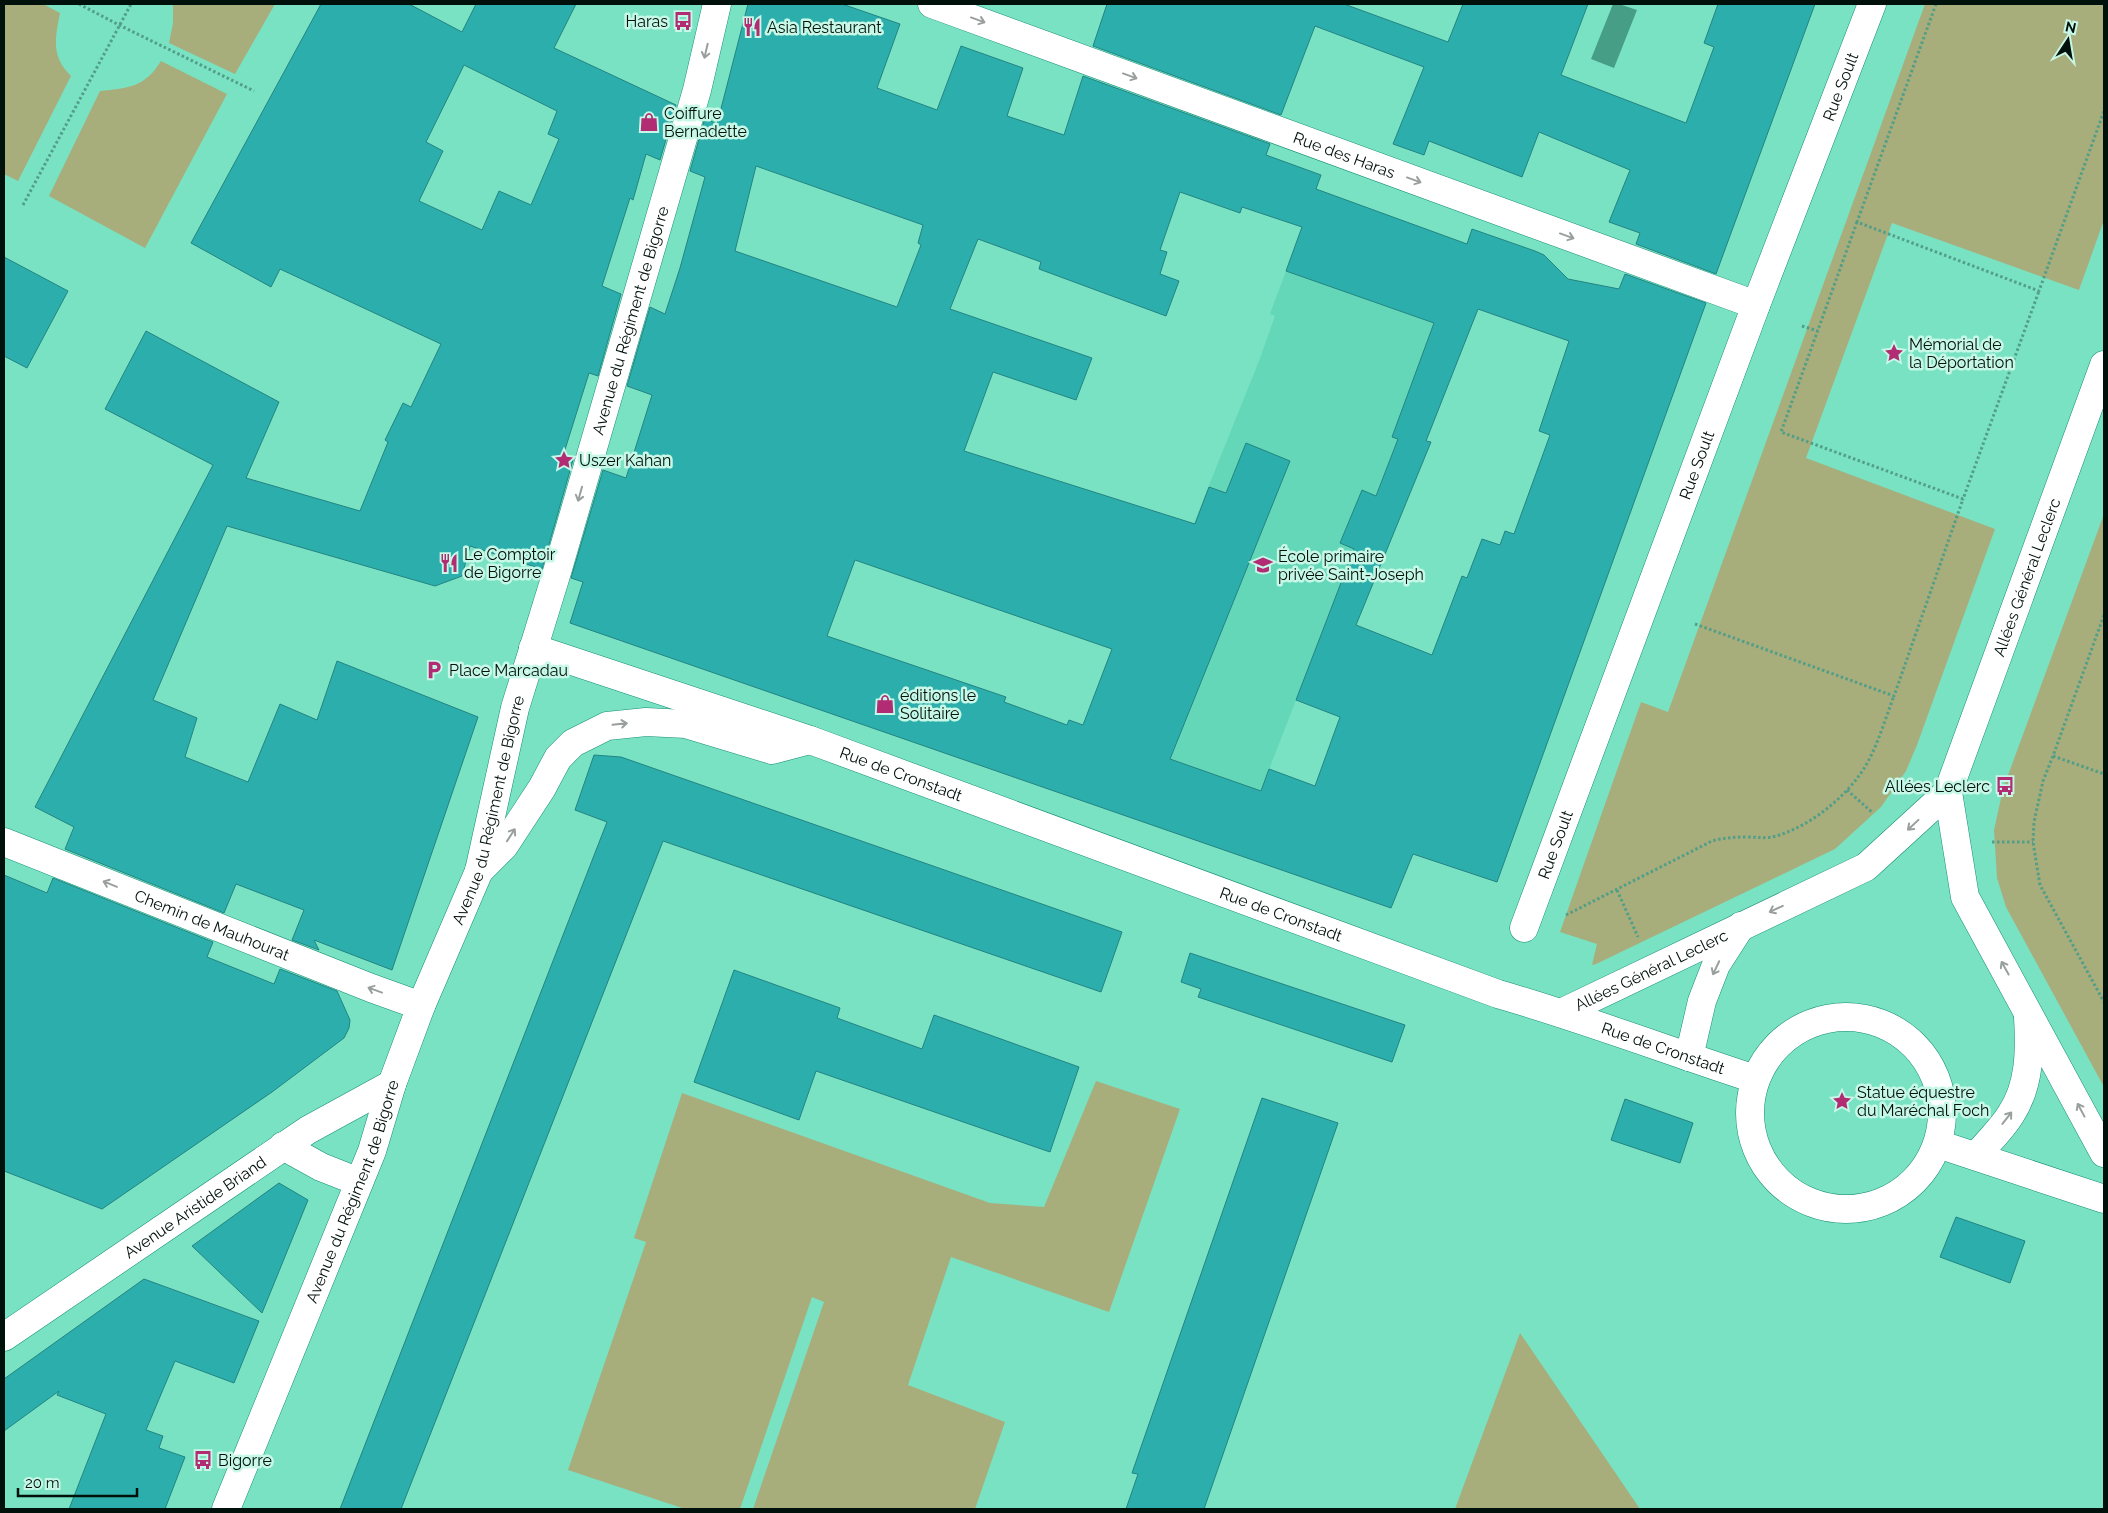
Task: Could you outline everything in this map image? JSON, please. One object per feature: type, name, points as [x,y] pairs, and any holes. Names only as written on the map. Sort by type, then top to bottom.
[{"type":"main road","name":"Avenue du Régiment de Bigorre","points":[[226,1509],[372,1151],[392,1084],[421,1006],[479,871],[515,708],[697,90],[716,4]]},
{"type":"main road","name":"Rue des Haras","points":[[932,4],[1756,305]]},
{"type":"main road","name":"Rue Soult","points":[[1524,928],[1756,305],[1872,4]]},
{"type":"main road","name":"Allées Général Leclerc","points":[[1561,1012],[1866,867],[1948,792],[2104,365]]},
{"type":"main road","name":"Rue de Cronstadt","points":[[533,648],[810,740],[1498,994],[1561,1012],[1755,1079]]},
{"type":"main road","points":[[479,871],[504,846],[542,788],[558,758],[574,743],[607,726],[646,722],[686,724],[772,750],[810,740]]},
{"type":"main road","name":"Allées Général Leclerc","points":[[1948,792],[1965,897],[2104,1153]]},
{"type":"main road","name":"Chemin de Mauhourat","points":[[4,842],[371,988],[421,1006]]},
{"type":"main road","name":"Allées Général Leclerc","points":[[1688,1057],[1702,1001],[1716,965],[1741,926]]},
{"type":"main road","name":"Allées Général Leclerc","points":[[1976,1156],[2011,1115],[2022,1093],[2030,1054],[2028,1010]]},
{"type":"main road","points":[[1829,1017],[1862,1017],[1894,1028],[1920,1050],[1937,1078],[1944,1111],[1938,1144],[1924,1171],[1901,1192],[1873,1206],[1843,1209],[1813,1204],[1786,1189],[1765,1166],[1752,1138],[1749,1109],[1755,1079],[1772,1050],[1797,1028],[1829,1017]]},
{"type":"main road","name":"Avenue Aristide Briand","points":[[4,1337],[283,1146],[308,1130],[392,1084]]},
{"type":"main road","points":[[1938,1144],[2104,1199]]},
{"type":"main road","points":[[283,1146],[321,1167],[359,1182]]},
{"type":"path","points":[[78,4],[119,26],[254,91]]},
{"type":"path","points":[[23,205],[131,4]]},
{"type":"path","points":[[1936,4],[1781,432],[1963,499]]},
{"type":"path","points":[[1558,920],[1712,842],[1726,838],[1777,836],[1802,824],[1826,810],[1847,790],[1865,766],[1894,696],[1963,499],[2104,111]]},
{"type":"path","points":[[1857,222],[2039,291]]},
{"type":"path","points":[[1802,326],[1818,331]]},
{"type":"path","points":[[2104,615],[2038,802],[2033,842],[2040,885],[2104,1002]]},
{"type":"path","points":[[1694,624],[1894,696]]},
{"type":"path","points":[[2053,756],[2104,774]]},
{"type":"path","points":[[1847,790],[1879,819]]},
{"type":"path","points":[[1989,842],[2033,842]]},
{"type":"path","points":[[1617,890],[1640,940]]},
{"type":"shaded area","points":[[4,4],[43,4],[60,13],[56,39],[57,54],[71,76],[18,181],[4,174]]},
{"type":"shaded area","points":[[173,4],[275,4],[235,74],[169,43],[173,23]]},
{"type":"shaded area","points":[[1925,4],[2104,4],[2104,220],[2079,290],[1892,223],[1806,458],[1995,529],[1917,745],[1906,771],[1881,807],[1835,849],[1592,965],[1597,944],[1560,932],[1641,702],[1668,712]]},
{"type":"shaded area","points":[[161,61],[227,94],[145,248],[49,196],[100,91],[135,85],[149,76]]},
{"type":"shaded area","name":"École primaire privée Saint-Joseph","points":[[1286,271],[1434,323],[1401,431],[1236,854],[1109,734],[1259,361],[1275,316],[1270,314]]},
{"type":"shaded area","points":[[2104,514],[2104,1087],[2006,907],[1997,878],[1994,830],[2003,789]]},
{"type":"shaded area","points":[[1096,1081],[1180,1109],[1109,1312],[951,1257],[908,1385],[1005,1422],[975,1509],[753,1509],[824,1302],[812,1297],[740,1509],[685,1509],[568,1470],[646,1242],[634,1238],[682,1093],[990,1203],[1044,1207]]},
{"type":"shaded area","points":[[1520,1333],[1640,1509],[1455,1509]]},
{"type":"water","points":[[1613,4],[1637,10],[1614,68],[1591,59]]},
{"type":"building","points":[[321,4],[409,4],[462,32],[476,4],[576,4],[554,48],[676,105],[660,160],[646,154],[633,200],[630,198],[602,286],[621,294],[598,376],[589,373],[563,456],[573,460],[542,569],[470,546],[462,576],[435,586],[227,526],[153,700],[197,718],[185,757],[248,782],[280,704],[317,720],[337,661],[478,717],[392,970],[314,940],[319,950],[292,940],[304,910],[236,884],[224,913],[65,849],[74,827],[35,807],[213,465],[105,409],[146,331],[279,402],[246,478],[360,511],[388,442],[385,440],[403,403],[411,407],[441,344],[280,269],[271,287],[191,243]],"holes":[[[464,65],[557,111],[548,134],[559,139],[531,205],[499,191],[482,230],[419,201],[443,151],[426,142]]]},
{"type":"building","points":[[748,4],[842,4],[900,24],[877,88],[937,110],[961,46],[1023,68],[1007,116],[1064,135],[1083,76],[1270,144],[1266,155],[1321,175],[1316,189],[1467,244],[1472,229],[1535,251],[1544,255],[1568,279],[1619,289],[1625,274],[1706,303],[1497,882],[1413,854],[1391,908],[570,623],[583,582],[571,578],[603,470],[626,478],[652,395],[627,386],[650,307],[665,314],[680,268],[705,177],[690,171],[705,118],[717,124]],"holes":[[[756,166],[923,225],[918,243],[921,245],[897,307],[735,251]],[[1180,192],[1240,213],[1242,207],[1302,227],[1286,271],[1434,323],[1392,437],[1398,439],[1376,496],[1362,490],[1340,543],[1354,549],[1296,700],[1340,717],[1315,786],[1269,769],[1261,791],[1170,759],[1290,461],[1246,443],[1226,493],[1209,487],[1195,524],[964,451],[993,372],[1076,400],[1092,358],[950,309],[978,239],[1041,262],[1039,269],[1166,316],[1179,281],[1160,274],[1167,252],[1160,250]],[[1478,309],[1569,341],[1539,431],[1550,435],[1514,534],[1505,531],[1500,545],[1482,539],[1467,578],[1462,576],[1432,655],[1356,625],[1431,442],[1426,441]],[[855,560],[1112,649],[1083,725],[1069,720],[1067,725],[1004,702],[1006,697],[827,636]]]},
{"type":"building","points":[[1107,4],[1344,4],[1448,42],[1463,4],[1588,4],[1561,75],[1686,123],[1714,47],[1704,43],[1718,4],[1815,4],[1716,274],[1636,244],[1640,233],[1609,222],[1630,170],[1539,132],[1522,177],[1429,141],[1424,155],[1393,144],[1424,67],[1315,26],[1281,115],[1093,46]]},
{"type":"building","points":[[4,257],[68,291],[27,368],[4,356]]},
{"type":"building","points":[[594,755],[621,757],[1122,932],[1101,992],[663,841],[401,1509],[340,1509],[607,822],[575,810]]},
{"type":"building","points":[[4,875],[47,893],[53,878],[213,942],[207,957],[274,984],[280,969],[337,991],[350,1020],[349,1028],[344,1038],[272,1092],[102,1209],[4,1171]]},
{"type":"building","points":[[1190,953],[1405,1025],[1392,1062],[1198,997],[1201,989],[1181,982]]},
{"type":"building","points":[[734,970],[840,1008],[837,1018],[922,1049],[934,1015],[1079,1067],[1050,1152],[816,1071],[799,1120],[694,1082]]},
{"type":"building","points":[[1262,1098],[1338,1123],[1204,1509],[1126,1509],[1138,1474],[1132,1473]]},
{"type":"building","points":[[1625,1099],[1693,1123],[1680,1163],[1611,1140]]},
{"type":"building","points":[[279,1183],[308,1200],[262,1313],[192,1246]]},
{"type":"building","points":[[1956,1217],[2025,1241],[2010,1283],[1940,1257]]},
{"type":"building","points":[[144,1279],[259,1321],[234,1383],[175,1361],[146,1430],[163,1436],[159,1448],[185,1457],[165,1509],[69,1509],[106,1414],[57,1395],[59,1391],[4,1431],[4,1379]]},
{"type":"place","name":"Haras","points":[[683,21]]},
{"type":"place","name":"Asia Restaurant","points":[[752,27]]},
{"type":"place","name":"Coiffure Bernadette","points":[[649,122]]},
{"type":"place","name":"Mémorial de la Déportation","points":[[1894,353]]},
{"type":"place","name":"Uszer Kahan","points":[[564,460]]},
{"type":"place","name":"Le Comptoir de Bigorre","points":[[449,563]]},
{"type":"place","name":"École primaire privée Saint-Joseph","points":[[1263,565]]},
{"type":"place","name":"Place Marcadau","points":[[434,670]]},
{"type":"place","name":"éditions le Solitaire","points":[[885,704]]},
{"type":"place","name":"Allées Leclerc","points":[[2005,786]]},
{"type":"place","name":"Statue équestre du Maréchal Foch","points":[[1842,1101]]},
{"type":"place","name":"Bigorre","points":[[203,1460]]}]
